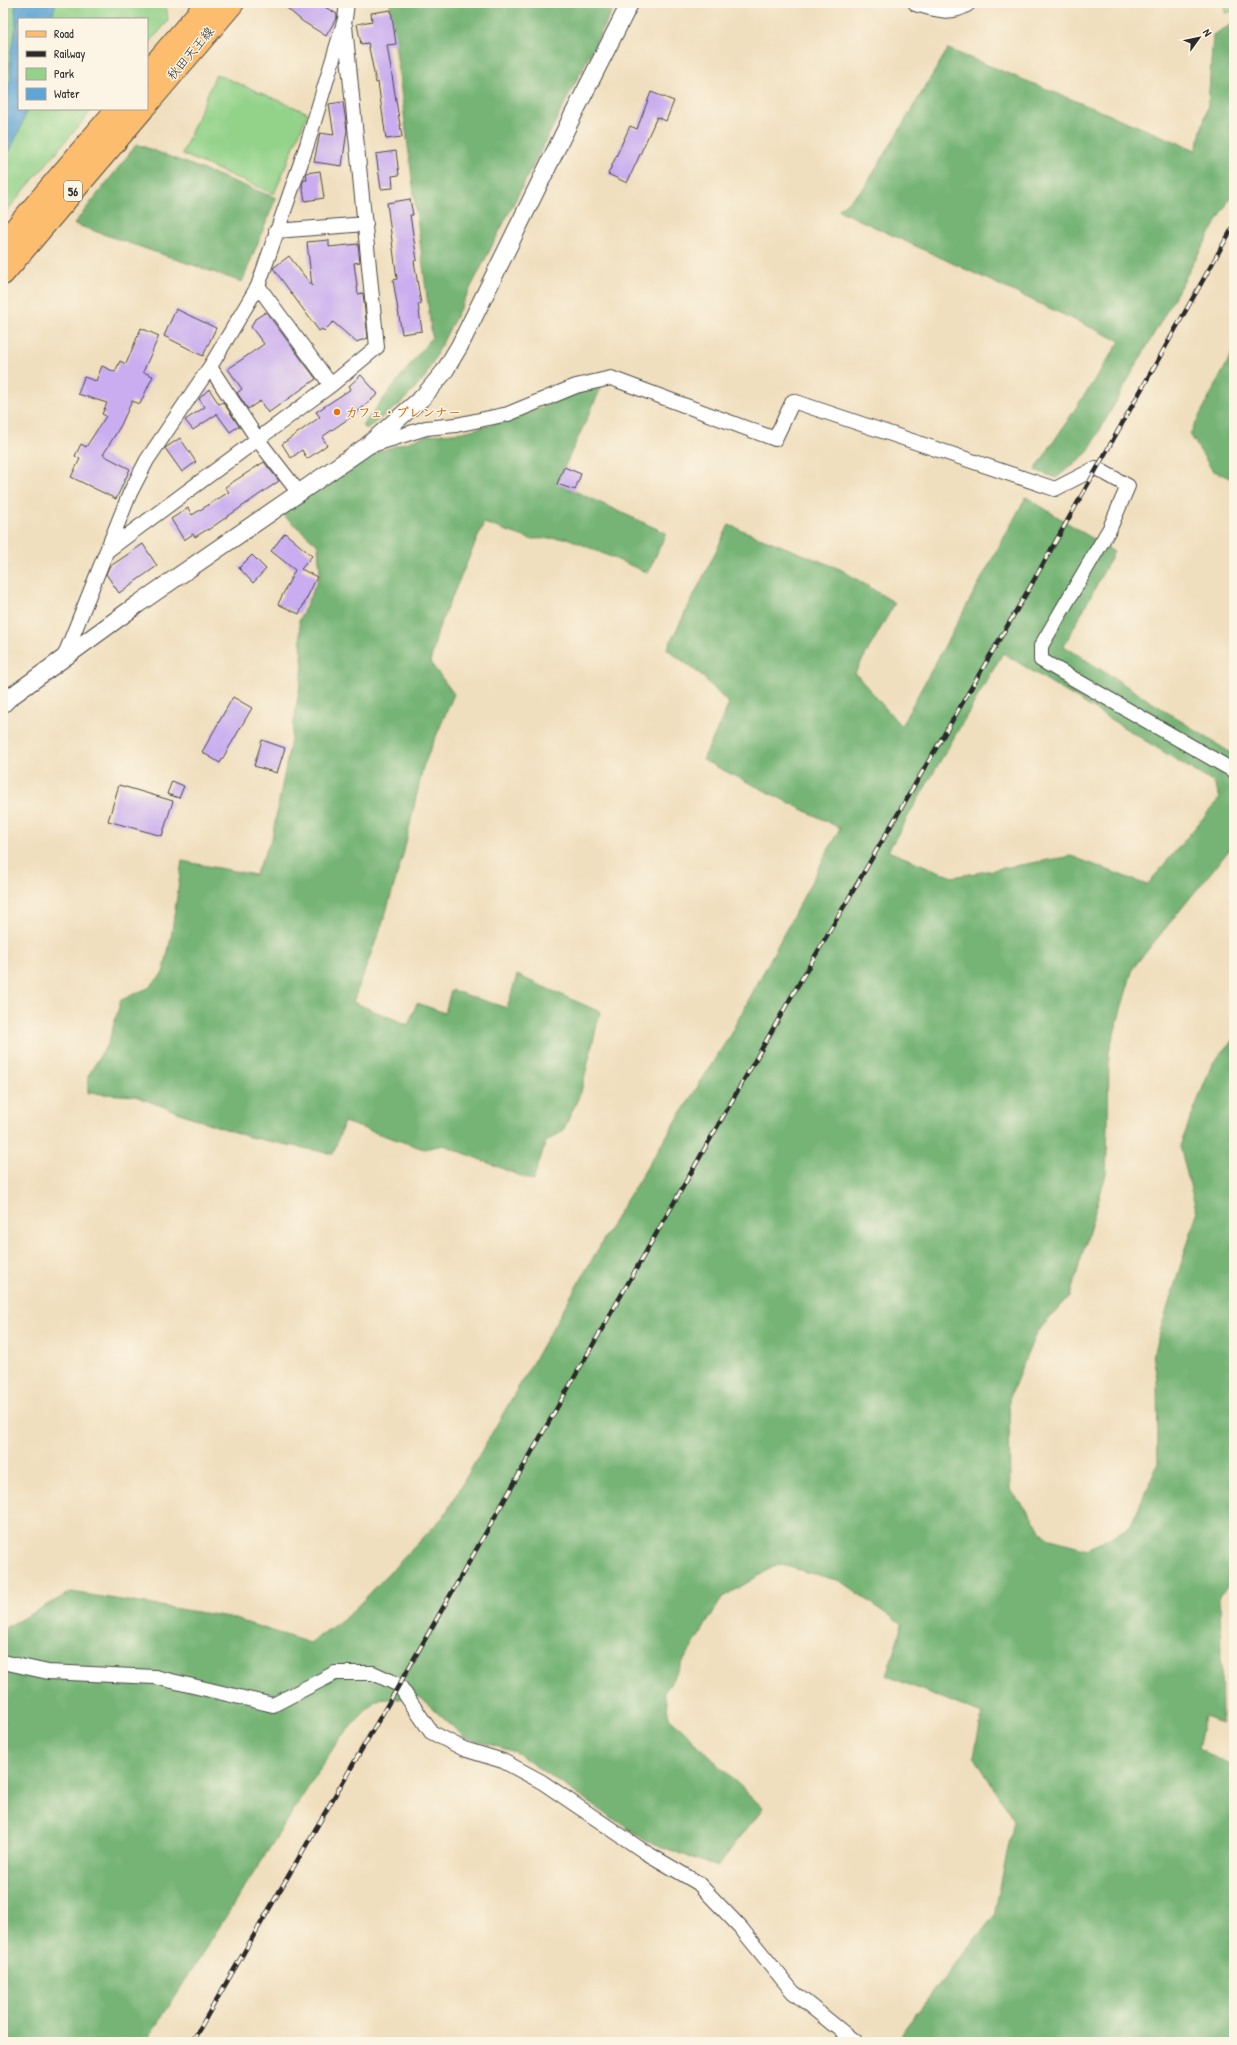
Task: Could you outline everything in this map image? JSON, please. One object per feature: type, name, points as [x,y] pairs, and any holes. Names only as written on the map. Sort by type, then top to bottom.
[{"type":"main road","name":"秋田天王線","points":[[148,73],[207,3]]},
{"type":"main road","name":"秋田天王線","points":[[148,103],[233,3]]},
{"type":"main road","name":"56","points":[[3,243],[116,110]]},
{"type":"main road","name":"56","points":[[3,274],[142,110]]},
{"type":"street","points":[[64,657],[130,493],[147,460],[210,367],[258,286],[307,145],[345,19],[347,3]]},
{"type":"street","points":[[3,704],[64,657],[367,446],[423,397],[444,372],[460,345],[630,3]]},
{"type":"street","points":[[917,3],[943,10],[955,9],[966,3]]},
{"type":"street","points":[[108,550],[331,386],[377,347],[345,19]]},
{"type":"street","points":[[276,231],[366,224]]},
{"type":"street","points":[[258,286],[331,386]]},
{"type":"street","points":[[210,367],[258,440],[298,493]]},
{"type":"street","points":[[367,446],[426,428],[456,425],[508,414],[576,386],[611,378],[775,439],[793,401],[1055,489],[1096,468],[1128,486],[1110,528],[1041,646],[1041,660],[1234,771]]},
{"type":"street","points":[[3,1662],[48,1672],[155,1677],[273,1705],[335,1673],[374,1672],[399,1685],[431,1732],[464,1749],[502,1761],[542,1782],[645,1852],[698,1883],[740,1927],[793,1992],[855,2042]]},
{"type":"green space","points":[[3,3],[166,3],[168,21],[148,45],[148,18],[18,18],[18,110],[92,110],[3,215]]},
{"type":"green space","points":[[390,3],[616,3],[424,379],[401,403],[366,429],[362,426],[432,337]]},
{"type":"green space","points":[[1225,3],[1234,3],[1234,11],[1225,13]]},
{"type":"green space","points":[[1234,23],[1234,191],[1087,453],[1056,478],[1035,470],[1120,341],[838,210],[865,187],[948,49],[1196,150],[1208,105],[1213,35]]},
{"type":"green space","points":[[216,74],[308,113],[274,194],[182,154]]},
{"type":"green space","points":[[137,144],[276,198],[242,282],[74,224]]},
{"type":"green space","points":[[1234,350],[1234,480],[1212,470],[1190,434]]},
{"type":"green space","points":[[602,386],[557,483],[666,533],[648,573],[567,538],[530,539],[484,523],[439,627],[430,662],[454,694],[423,767],[404,851],[385,916],[353,1002],[408,1025],[417,1003],[445,1013],[451,990],[507,1008],[517,975],[600,1012],[581,1092],[563,1131],[546,1142],[533,1181],[444,1145],[424,1149],[344,1122],[333,1154],[249,1137],[135,1096],[88,1093],[88,1076],[109,1041],[121,1000],[148,988],[163,973],[171,938],[182,861],[255,875],[272,838],[303,667],[299,621],[320,575],[318,545],[282,514],[368,455],[429,435],[463,432],[516,418],[576,393]]},
{"type":"green space","points":[[1026,497],[1114,552],[1064,646],[1234,755],[1234,844],[1133,968],[1109,1051],[1106,1174],[1070,1296],[1036,1333],[1009,1399],[1010,1489],[1047,1538],[1088,1549],[1130,1527],[1158,1463],[1157,1379],[1153,1354],[1197,1213],[1180,1146],[1212,1064],[1234,1039],[1234,1579],[1220,1594],[1222,1723],[1205,1717],[1198,1748],[1234,1767],[1234,2042],[992,2042],[985,2039],[981,2042],[900,2042],[905,2028],[994,1915],[1014,1821],[974,1756],[982,1714],[887,1676],[902,1624],[840,1581],[778,1564],[722,1598],[664,1693],[669,1717],[763,1808],[717,1867],[646,1841],[515,1752],[464,1737],[420,1697],[376,1700],[339,1739],[146,2042],[3,2042],[3,1629],[71,1592],[229,1617],[310,1643],[350,1614],[444,1516],[624,1204],[730,1035],[840,828],[703,760],[729,704],[700,674],[667,649],[729,525],[840,569],[895,603],[855,673],[901,726]],"holes":[[[1003,653],[1214,783],[1220,798],[1147,885],[1071,856],[953,877],[888,851]]]},
{"type":"water","points":[[17,3],[56,3],[51,18],[18,18],[18,110],[27,110],[21,127],[3,165],[3,104],[11,78],[10,56],[16,27],[15,8]]},
{"type":"building","points":[[281,3],[318,3],[337,14],[337,17],[326,36],[302,21]]},
{"type":"building","points":[[391,10],[396,44],[387,45],[402,137],[386,139],[378,82],[376,83],[368,43],[361,44],[357,24],[372,21],[371,13]]},
{"type":"building","points":[[651,92],[674,101],[666,121],[657,117],[627,183],[608,174],[630,126],[637,129]]},
{"type":"building","points":[[343,102],[347,130],[342,166],[314,162],[320,133],[334,135],[329,104]]},
{"type":"building","points":[[396,151],[399,175],[392,176],[393,188],[381,189],[376,154]]},
{"type":"building","points":[[320,171],[324,198],[305,201],[302,184],[304,180],[307,180],[306,173]]},
{"type":"building","points":[[410,199],[413,215],[410,215],[417,260],[414,261],[421,304],[418,304],[422,331],[402,334],[393,280],[397,279],[387,203]]},
{"type":"building","points":[[329,240],[329,247],[358,244],[360,262],[354,263],[358,294],[363,293],[368,338],[356,342],[333,322],[324,331],[322,329],[319,331],[273,268],[289,256],[312,286],[307,242]]},
{"type":"building","points":[[176,309],[216,328],[203,356],[164,336]]},
{"type":"building","points":[[266,312],[316,379],[268,413],[260,401],[248,409],[237,393],[242,389],[228,369],[264,344],[251,327],[255,319]]},
{"type":"building","points":[[141,328],[159,336],[143,372],[153,376],[140,404],[132,401],[121,425],[103,455],[130,469],[116,499],[71,477],[80,459],[75,456],[81,444],[86,447],[106,416],[102,414],[107,403],[78,394],[84,377],[96,381],[102,366],[115,372],[120,361],[126,364]]},
{"type":"building","points":[[361,375],[378,394],[355,414],[322,437],[327,445],[307,459],[302,450],[291,458],[282,444],[320,417],[316,412],[351,389],[349,386]]},
{"type":"building","points":[[209,389],[219,404],[223,402],[239,426],[230,432],[217,414],[193,430],[185,420],[205,407],[199,399]]},
{"type":"building","points":[[180,438],[196,462],[182,472],[165,448]]},
{"type":"building","points":[[264,462],[279,481],[208,530],[195,537],[193,534],[184,540],[171,519],[188,508],[192,515],[229,492],[225,487]]},
{"type":"building","points":[[564,467],[581,474],[575,490],[557,484]]},
{"type":"building","points":[[285,533],[312,556],[301,569],[317,577],[299,614],[278,604],[295,570],[271,551]]},
{"type":"building","points":[[143,544],[157,566],[119,593],[106,574],[109,567]]},
{"type":"building","points":[[252,555],[266,569],[253,583],[239,568]]},
{"type":"building","points":[[233,697],[252,708],[220,763],[202,752]]},
{"type":"building","points":[[262,740],[285,748],[277,773],[254,766]]},
{"type":"building","points":[[172,781],[184,786],[179,798],[167,794]]},
{"type":"building","points":[[119,785],[173,801],[162,836],[108,821]]},
{"type":"railway","points":[[192,2042],[399,1685],[790,999],[1030,587],[1234,225]]},
{"type":"place","name":"カフェ・ブレンナー","points":[[337,412]]}]
